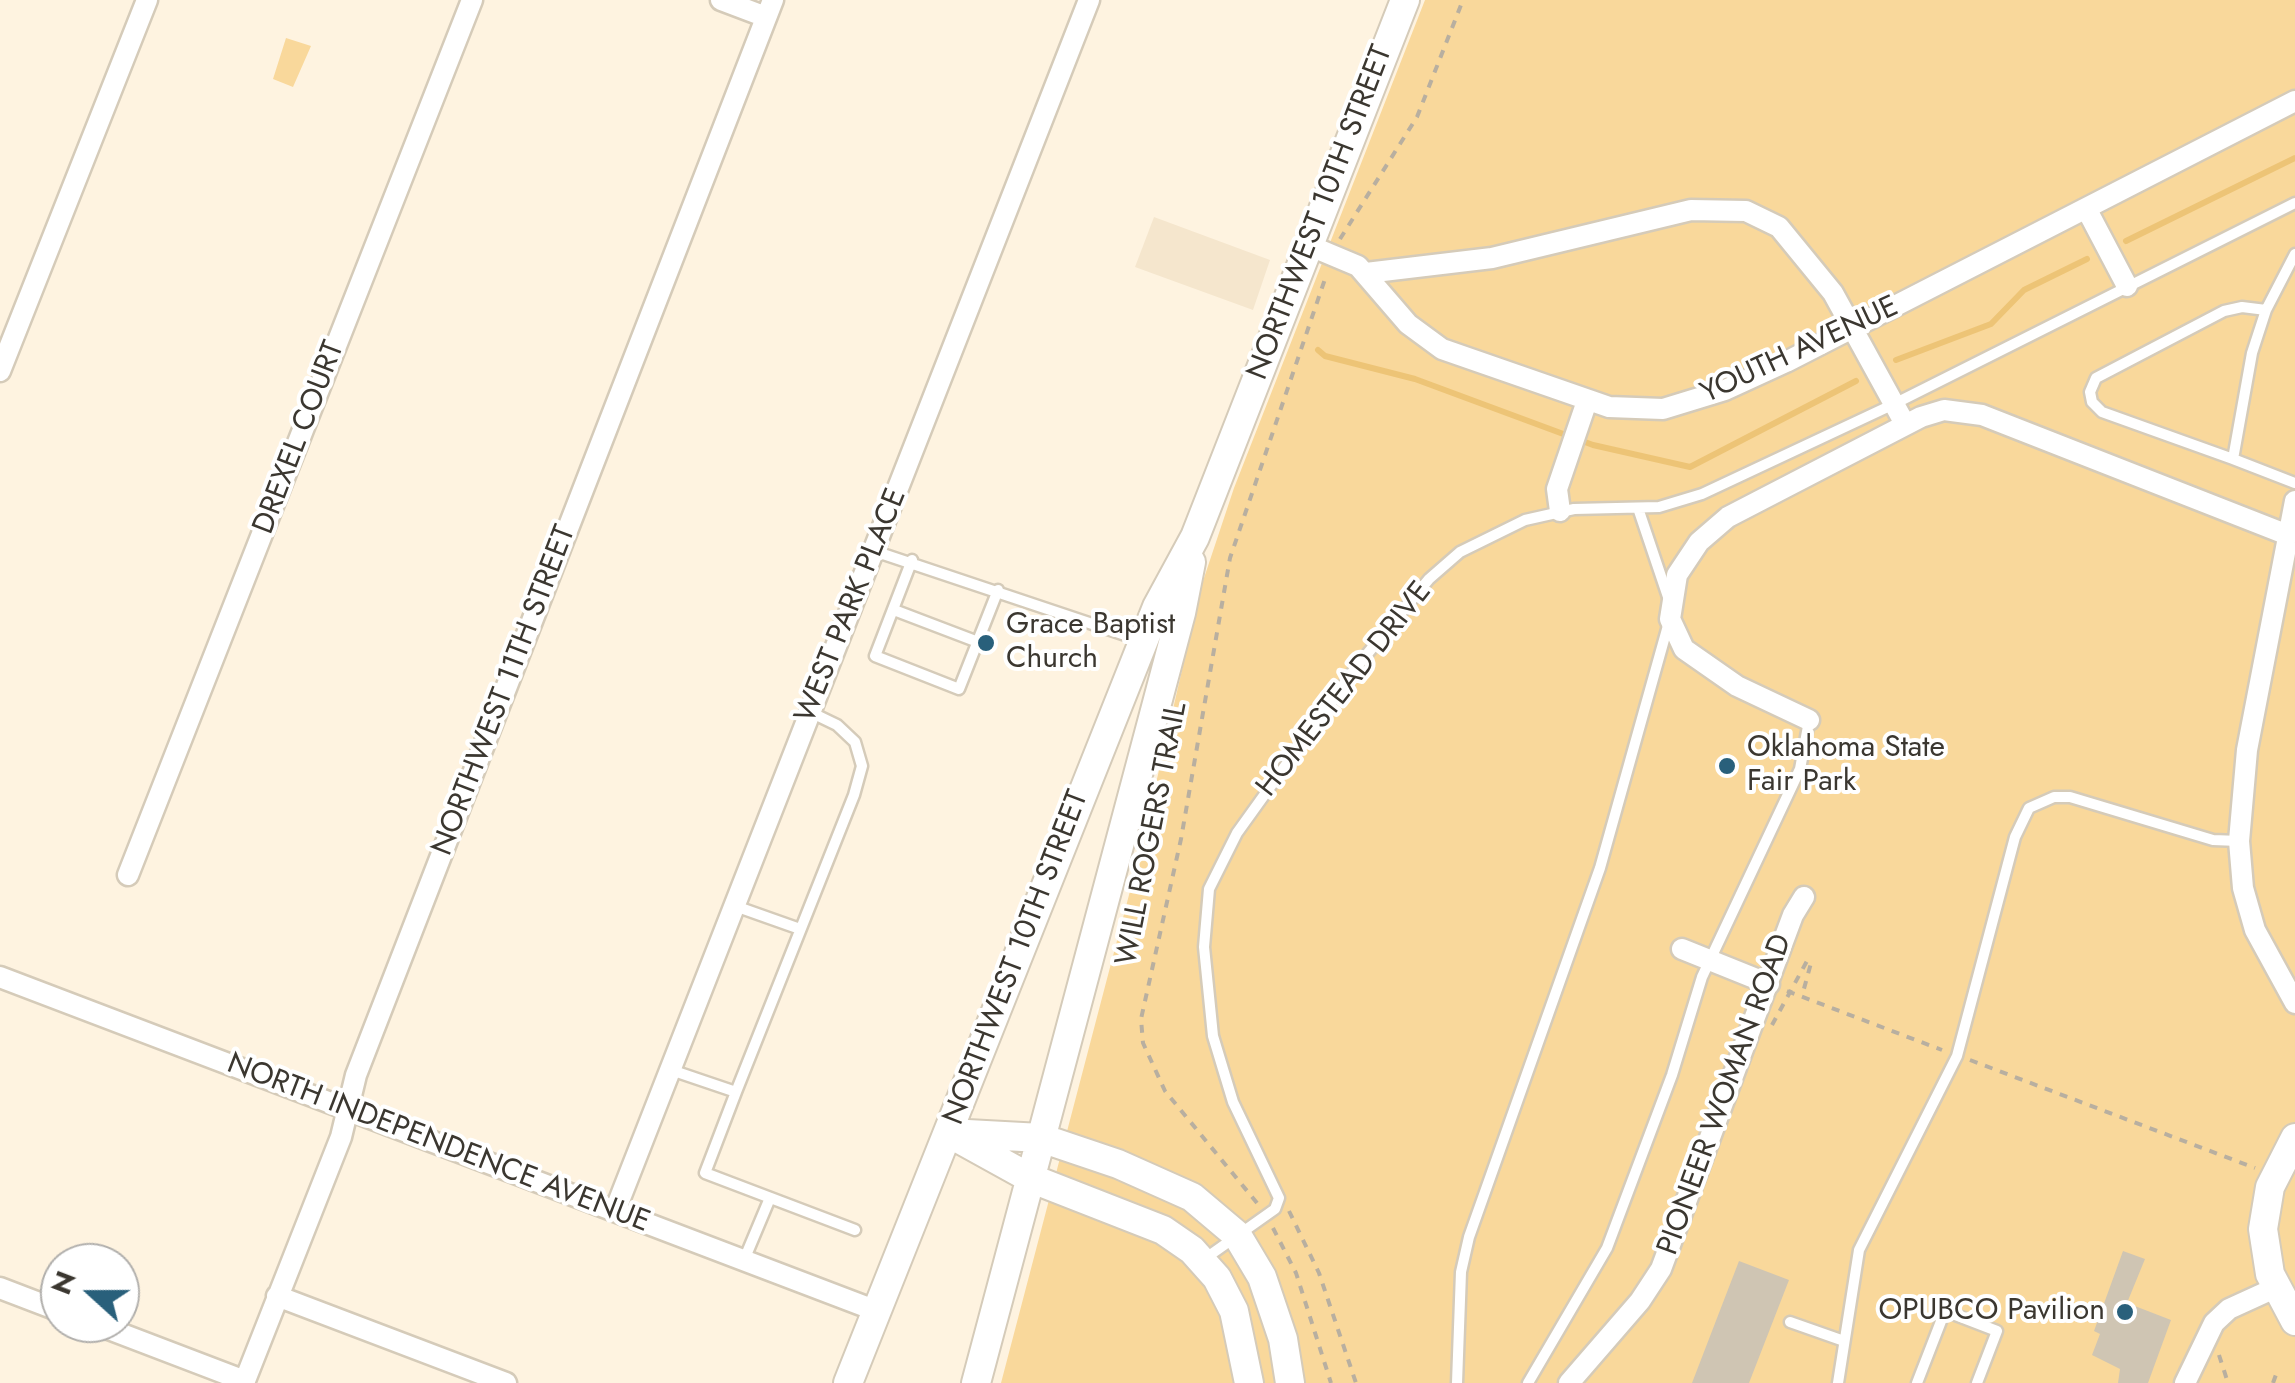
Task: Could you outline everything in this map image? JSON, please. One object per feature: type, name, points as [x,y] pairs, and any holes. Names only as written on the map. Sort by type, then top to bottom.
[{"type":"main road","name":"NORTHWEST 10TH STREET","points":[[848,1383],[1143,641],[1196,538],[1405,0]]},
{"type":"main road","name":"NORTHWEST 10TH STREET","points":[[976,1383],[1181,613],[1196,538]]},
{"type":"main road","points":[[949,1132],[1041,1138],[1118,1164],[1192,1197],[1237,1235],[1273,1303],[1290,1383]]},
{"type":"main road","points":[[949,1132],[1030,1178],[1163,1230],[1202,1261],[1234,1311],[1250,1383]]},
{"type":"main road","points":[[2295,1138],[2274,1174],[2263,1228],[2275,1288],[2295,1321]]},
{"type":"street","points":[[2,360],[147,0]]},
{"type":"street","name":"DREXEL COURT","points":[[128,875],[472,0]]},
{"type":"street","points":[[721,0],[770,8]]},
{"type":"street","name":"WEST PARK PLACE","points":[[615,1211],[1089,0]]},
{"type":"street","name":"NORTHWEST 11TH STREET","points":[[244,1382],[341,1137],[363,1057],[770,8]]},
{"type":"street","name":"YOUTH AVENUE","points":[[1308,245],[1366,273],[1408,324],[1442,349],[1584,411],[1644,411],[1687,404],[1854,328],[2295,101]]},
{"type":"street","points":[[1366,273],[1492,258],[1691,210],[1728,208],[1762,217],[1795,242],[1854,328],[1905,424]]},
{"type":"street","points":[[2087,210],[2127,286]]},
{"type":"street","points":[[1809,720],[1738,686],[1684,649],[1670,611],[1683,563],[1728,517],[1905,424],[1944,410],[1982,415],[2288,535]]},
{"type":"street","points":[[1560,511],[1557,489],[1584,411]]},
{"type":"street","points":[[2295,501],[2245,763],[2239,841],[2243,888],[2255,930],[2295,1003]]},
{"type":"street","name":"PIONEER WOMAN ROAD","points":[[1569,1383],[1640,1301],[1661,1269],[1783,990],[1804,897]]},
{"type":"street","points":[[1682,949],[1783,990]]},
{"type":"street","name":"NORTH INDEPENDENCE AVENUE","points":[[0,977],[876,1311]]},
{"type":"street","points":[[0,1288],[40,1303]]},
{"type":"street","points":[[2185,1383],[2214,1322],[2229,1309],[2275,1288]]},
{"type":"street","points":[[277,1296],[506,1383]]},
{"type":"street","points":[[140,1341],[244,1382]]},
{"type":"lane","name":"HOMESTEAD DRIVE","points":[[1277,1203],[1278,1191],[1233,1102],[1211,1022],[1204,924],[1214,874],[1237,833],[1354,670],[1429,579],[1488,535],[1560,511],[1638,508],[1702,494],[1894,404],[2295,203]]},
{"type":"lane","points":[[2233,459],[2252,353],[2266,310],[2295,254]]},
{"type":"lane","points":[[2266,310],[2242,307],[2224,311],[2096,378],[2090,392],[2092,402],[2102,412],[2295,483]]},
{"type":"lane","points":[[1457,1383],[1461,1272],[1469,1237],[1600,868],[1670,611],[1638,508]]},
{"type":"lane","points":[[874,551],[912,560],[1143,641]]},
{"type":"lane","points":[[912,560],[874,656],[959,690],[998,590]]},
{"type":"lane","points":[[894,610],[978,642]]},
{"type":"lane","points":[[810,712],[852,737],[862,766],[705,1174],[855,1230]]},
{"type":"lane","points":[[1528,1383],[1608,1248],[1708,960],[1800,769],[1809,720]]},
{"type":"lane","points":[[1838,1383],[1864,1237],[1958,1056],[2014,837],[2029,808],[2054,797],[2070,797],[2213,840],[2239,841]]},
{"type":"lane","points":[[735,906],[800,929]]},
{"type":"lane","points":[[670,1070],[736,1092]]},
{"type":"lane","points":[[744,1260],[770,1198]]},
{"type":"lane","points":[[1202,1261],[1277,1203]]},
{"type":"lane","points":[[1917,1383],[1945,1312],[1997,1331],[1976,1383]]},
{"type":"lane","points":[[1790,1322],[1844,1341]]},
{"type":"path","points":[[1346,224],[1417,116],[1463,0]]},
{"type":"path","name":"WILL ROGERS TRAIL","points":[[1252,1195],[1165,1091],[1143,1043],[1140,1019],[1181,839],[1230,558],[1324,282]]},
{"type":"path","points":[[1774,1006],[1770,1024],[1774,1026],[1783,990],[1806,961],[1812,962],[1802,997]]},
{"type":"path","points":[[1783,990],[2274,1174]]},
{"type":"path","points":[[1277,1203],[1291,1212],[1319,1273],[1356,1383]]},
{"type":"path","points":[[1281,1240],[1331,1383]]},
{"type":"path","points":[[2220,1356],[2228,1383]]},
{"type":"path","points":[[2273,1383],[2278,1368]]},
{"type":"shaded area","name":"Oklahoma State Fair Park","points":[[1425,0],[2295,0],[2295,1383],[1001,1383],[1140,853],[1201,587],[1234,488]]},
{"type":"shaded area","points":[[286,38],[311,46],[293,87],[273,79]]},
{"type":"shaded area","points":[[1154,217],[1270,260],[1253,310],[1135,267]]},
{"type":"building","name":"OPUBCO Pavilion","points":[[2123,1251],[2145,1259],[2127,1303],[2171,1320],[2148,1383],[2118,1383],[2120,1369],[2092,1355],[2100,1334],[2094,1331]]},
{"type":"building","points":[[1739,1261],[1789,1280],[1749,1383],[1692,1383]]},
{"type":"waterway","points":[[2126,241],[2295,158]]},
{"type":"waterway","points":[[1896,360],[1991,324],[2024,290],[2087,259]]},
{"type":"waterway","points":[[1318,350],[1325,356],[1415,379],[1593,445],[1690,467],[1856,381]]},
{"type":"place","name":"Grace Baptist Church","points":[[986,643]]},
{"type":"place","name":"Oklahoma State Fair Park","points":[[1727,766]]},
{"type":"place","name":"OPUBCO Pavilion","points":[[2125,1312]]}]
